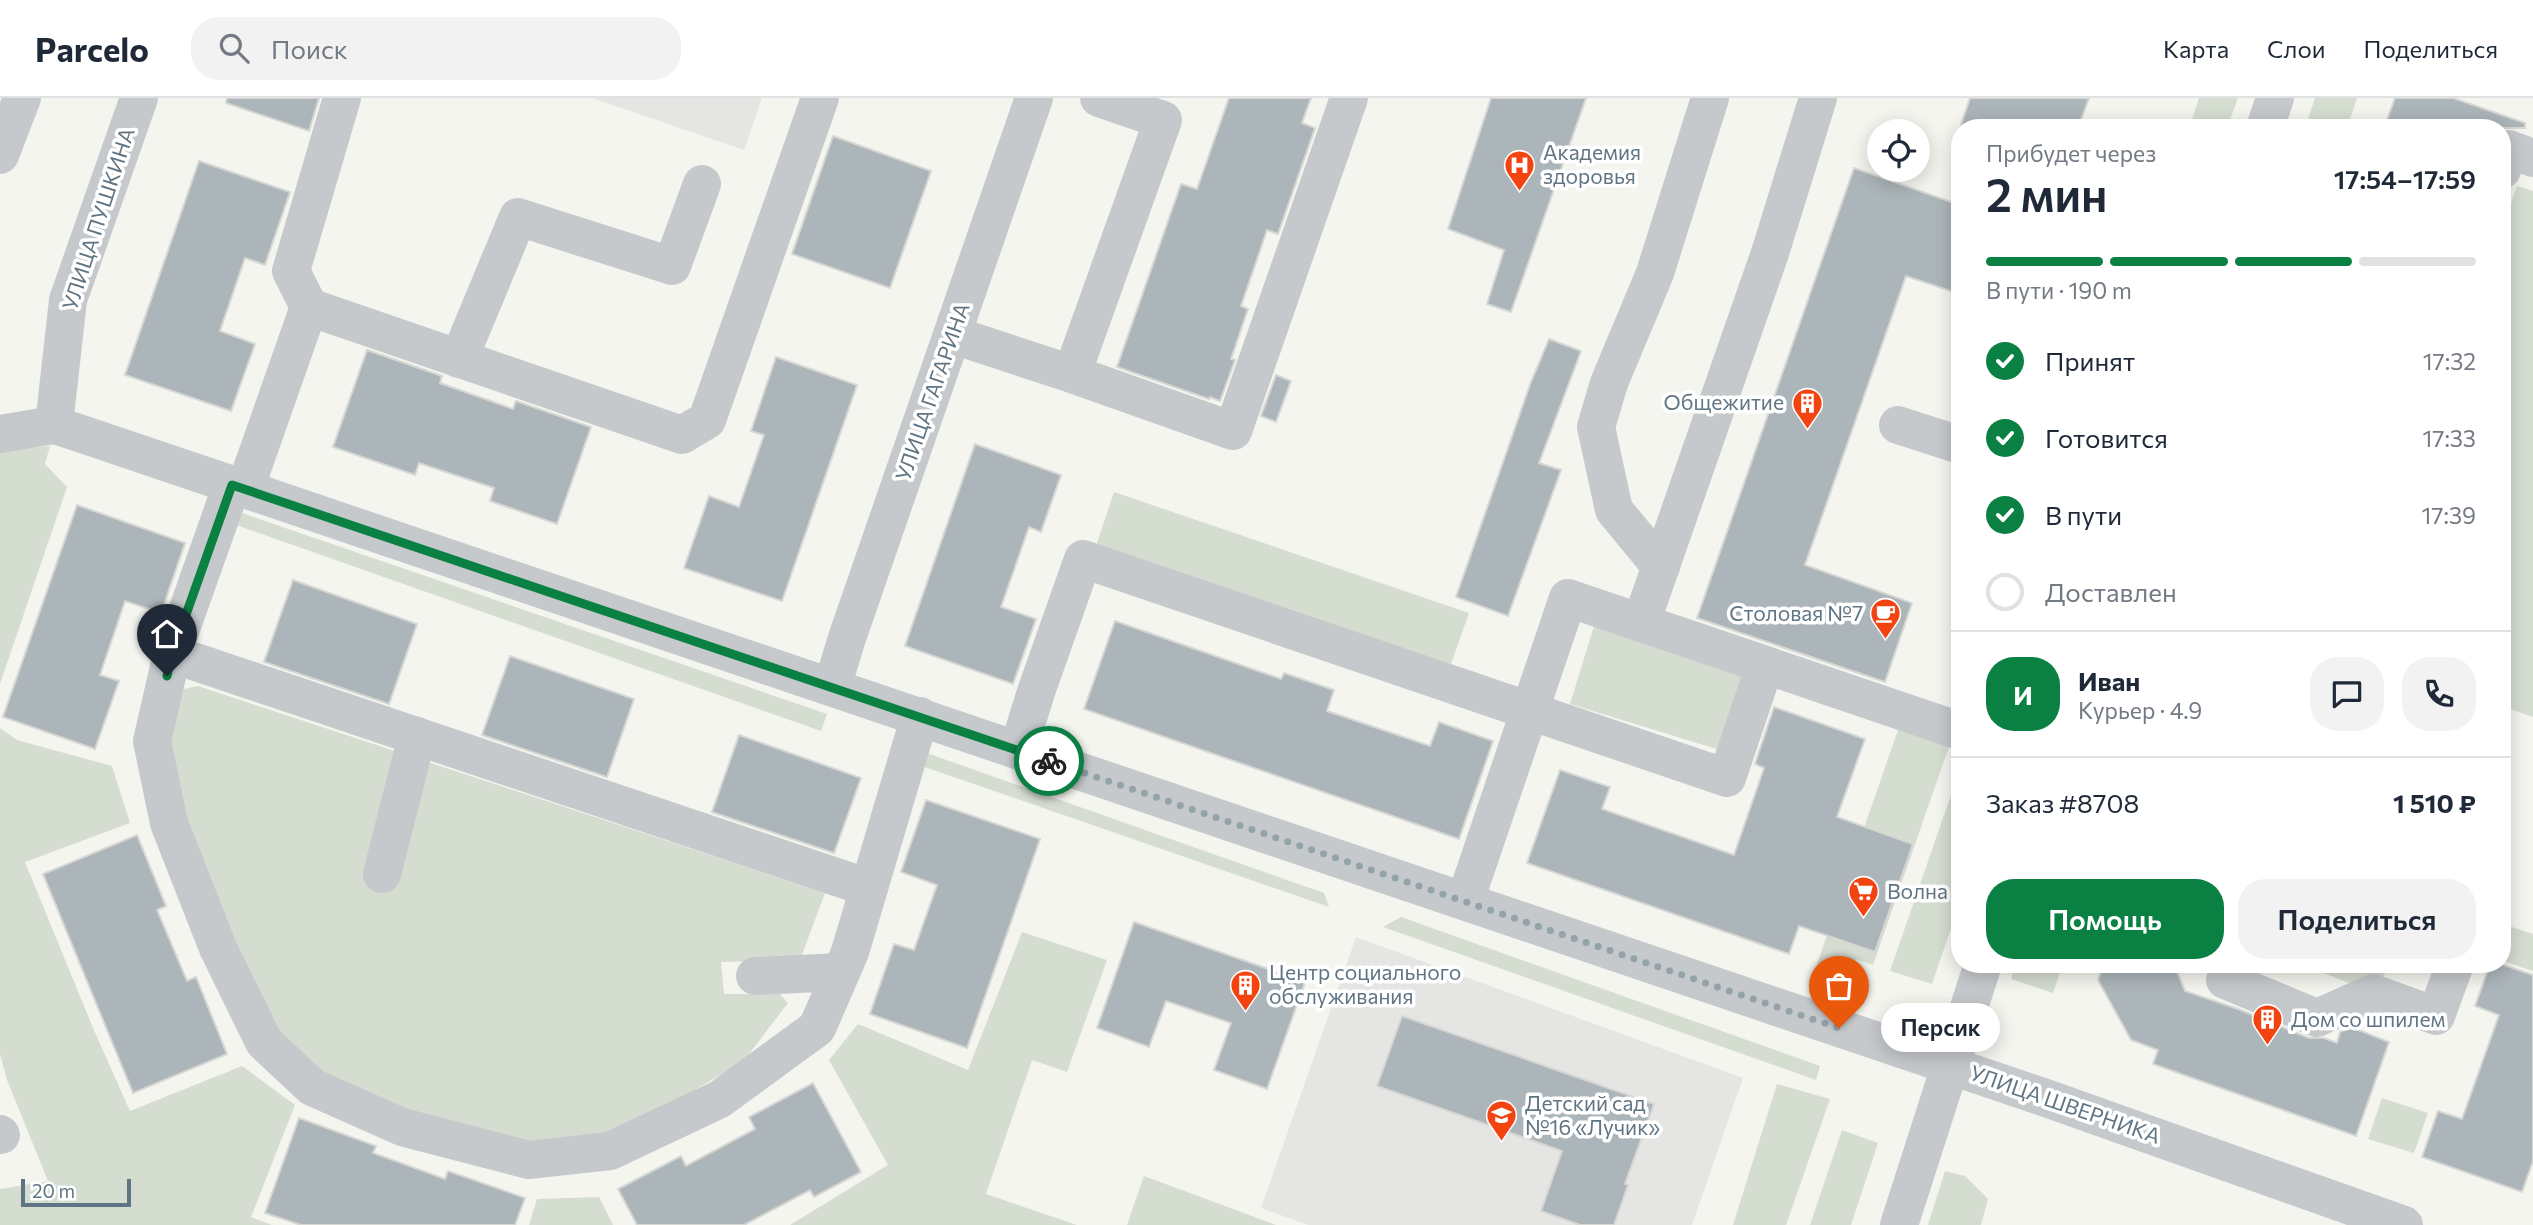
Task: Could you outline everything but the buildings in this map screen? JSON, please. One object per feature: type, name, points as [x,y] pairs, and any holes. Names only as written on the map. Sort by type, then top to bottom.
[{"type":"street","points":[[0,155],[22,98]]},
{"type":"street","name":"УЛИЦА ПУШКИНА","points":[[54,425],[68,300],[139,98]]},
{"type":"street","points":[[342,98],[291,271],[309,307],[682,435],[707,420],[820,98]]},
{"type":"street","name":"УЛИЦА ГАГАРИНА","points":[[832,687],[1034,98]]},
{"type":"street","points":[[1072,374],[1167,109],[1098,98]]},
{"type":"street","points":[[953,335],[1233,431],[1349,98]]},
{"type":"street","points":[[1661,567],[1614,510],[1596,427],[1609,383],[1655,273],[1710,98]]},
{"type":"street","points":[[1642,623],[1770,253],[1818,98]]},
{"type":"street","points":[[2268,119],[2275,98]]},
{"type":"street","points":[[2511,150],[2533,158]]},
{"type":"street","points":[[459,359],[518,217],[673,266],[702,184]]},
{"type":"street","points":[[309,307],[172,654],[152,741],[169,823],[218,948],[264,1042],[312,1087],[402,1127],[529,1160],[610,1151],[720,1099],[817,1028],[850,951],[920,716]]},
{"type":"street","points":[[0,434],[54,425]]},
{"type":"street","name":"УЛИЦА ШВЕРНИКА","points":[[54,425],[1465,901],[2404,1225]]},
{"type":"street","points":[[1898,425],[1951,442]]},
{"type":"street","points":[[1018,750],[1083,559],[1727,778],[1765,665]]},
{"type":"street","points":[[1465,901],[1568,598],[1951,728]]},
{"type":"street","points":[[172,654],[869,888]]},
{"type":"street","points":[[382,874],[417,736]]},
{"type":"street","points":[[755,976],[841,972]]},
{"type":"street","points":[[1899,1225],[1980,973]]},
{"type":"street","points":[[2228,973],[2225,980],[2317,1018],[2373,993],[2436,1016],[2452,973]]},
{"type":"shaded area","points":[[592,98],[762,98],[744,150]]},
{"type":"shaded area","points":[[2199,98],[2238,98],[2230,119],[2192,119]]},
{"type":"shaded area","points":[[2315,98],[2357,98],[2350,119],[2308,119]]},
{"type":"shaded area","points":[[2517,186],[2533,191],[2533,717],[2511,709],[2511,203]]},
{"type":"shaded area","points":[[50,446],[45,464],[67,487],[0,684],[0,451]]},
{"type":"shaded area","points":[[1114,492],[1469,613],[1450,667],[1096,546]]},
{"type":"shaded area","points":[[239,512],[827,714],[821,731],[236,525]]},
{"type":"shaded area","points":[[1594,626],[1747,673],[1723,751],[1570,704]]},
{"type":"shaded area","points":[[198,686],[825,893],[800,960],[721,962],[724,994],[780,994],[788,1003],[743,1062],[658,1111],[578,1146],[520,1150],[325,1085],[273,1037],[203,889],[162,738],[174,691]]},
{"type":"shaded area","points":[[1900,724],[1951,741],[1873,965],[1856,959],[1849,975],[1817,964]]},
{"type":"shaded area","points":[[0,728],[17,740],[112,766],[130,823],[25,862],[130,1111],[242,1066],[295,1105],[251,1217],[272,1225],[0,1225],[0,1189],[48,1181],[7,1080],[0,1054]]},
{"type":"shaded area","points":[[921,751],[1324,893],[1329,907],[916,764]]},
{"type":"shaded area","points":[[1951,795],[1951,928],[1932,984],[1890,971]]},
{"type":"shaded area","points":[[1401,917],[1820,1066],[1816,1080],[1383,927]]},
{"type":"shaded area","points":[[2511,927],[2533,934],[2533,971],[2511,964]]},
{"type":"shaded area","points":[[1022,932],[1107,960],[1067,1072],[1032,1060],[986,1194],[1077,1225],[790,1225],[888,1165],[829,1060],[858,1024],[968,1070]]},
{"type":"shaded area","name":"Детский сад №16 «Лучик»","points":[[1356,937],[1743,1078],[1692,1225],[1308,1225],[1261,1208]]},
{"type":"shaded area","points":[[2013,973],[2060,973],[2053,993],[2011,979]]},
{"type":"shaded area","points":[[2324,973],[2385,973],[2373,993]]},
{"type":"shaded area","points":[[1777,1084],[1830,1099],[1786,1225],[1733,1225]]},
{"type":"shaded area","points":[[2382,1098],[2428,1113],[2414,1153],[2368,1139]]},
{"type":"shaded area","points":[[1842,1130],[1878,1143],[1851,1225],[1810,1225]]},
{"type":"shaded area","points":[[1945,1171],[1965,1176],[1988,1199],[1981,1225],[1928,1225]]},
{"type":"shaded area","points":[[1144,1176],[1276,1225],[1127,1225]]},
{"type":"shaded area","points":[[599,1197],[613,1225],[529,1225],[537,1199]]},
{"type":"way so far","points":[[1049,761],[1839,1028]]},
{"type":"place","name":"Академия здоровья","points":[[1520,192]]},
{"type":"place","name":"Общежитие","points":[[1807,430]]},
{"type":"place","name":"Столовая №7","points":[[1886,641]]},
{"type":"place","name":"Волна","points":[[1864,919]]},
{"type":"place","name":"Центр социального обслуживания","points":[[1246,1012]]},
{"type":"place","name":"Персик","points":[[1839,1028]]},
{"type":"place","name":"Дом со шпилем","points":[[2268,1047]]},
{"type":"place","name":"Детский сад №16 «Лучик»","points":[[1502,1143]]},
{"type":"route","points":[[167,676],[172,654],[232,485],[1049,761]]}]
